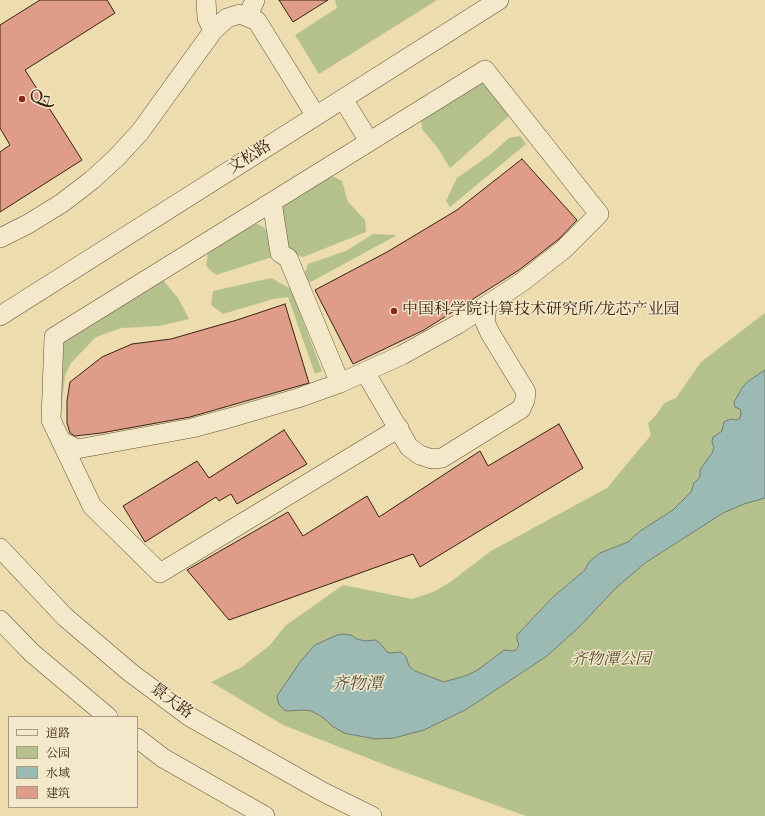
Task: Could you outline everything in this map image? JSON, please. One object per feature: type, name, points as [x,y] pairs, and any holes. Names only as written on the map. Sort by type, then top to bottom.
[{"type":"street","points":[[206,0],[207,18],[213,31]]},
{"type":"street","name":"文松路","points":[[0,316],[499,0]]},
{"type":"street","points":[[0,238],[28,224],[62,203],[92,180],[116,158],[140,132],[213,31],[227,18],[252,8],[257,21],[316,116]]},
{"type":"street","points":[[61,441],[77,449],[192,428],[291,400],[340,383],[402,355],[458,324],[522,282],[564,249],[599,214],[485,70],[54,337],[51,420],[61,441],[92,506],[160,573],[399,428]]},
{"type":"street","points":[[343,99],[369,141]]},
{"type":"street","points":[[272,202],[280,253],[288,258],[340,383]]},
{"type":"street","points":[[364,372],[399,428],[409,447],[420,455],[432,459],[442,458],[521,409],[525,400],[526,392],[490,333],[485,322],[487,305]]},
{"type":"street","name":"景天路","points":[[0,548],[65,617],[131,673],[190,717],[323,792],[372,816]]},
{"type":"street","points":[[0,620],[32,653],[107,716]]},
{"type":"street","points":[[138,739],[163,758],[265,816]]},
{"type":"green space","points":[[335,0],[437,0],[319,74],[295,35],[337,8]]},
{"type":"green space","points":[[482,80],[508,106],[509,116],[450,168],[437,147],[422,129],[421,119]]},
{"type":"green space","points":[[520,136],[526,144],[450,207],[446,201],[457,178],[491,154],[509,138]]},
{"type":"green space","points":[[330,175],[342,181],[348,202],[365,220],[366,232],[303,257],[290,252],[278,209]]},
{"type":"green space","points":[[252,222],[264,227],[269,235],[272,257],[216,275],[206,266],[208,252]]},
{"type":"green space","points":[[373,234],[397,235],[309,283],[305,273],[308,264],[346,251]]},
{"type":"green space","points":[[271,278],[291,289],[322,371],[315,374],[288,297],[273,299],[223,314],[211,305],[213,291]]},
{"type":"green space","points":[[162,279],[178,298],[189,319],[159,326],[121,328],[96,337],[71,363],[65,376],[60,420],[57,411],[64,341]]},
{"type":"green space","name":"齐物潭公园","points":[[765,313],[765,816],[526,816],[393,768],[283,725],[211,682],[242,667],[270,645],[285,626],[343,585],[412,599],[433,592],[449,583],[491,551],[607,488],[651,435],[648,423],[657,414],[664,403],[676,398],[701,362]]},
{"type":"water","name":"齐物潭","points":[[765,370],[765,498],[744,504],[723,513],[645,563],[617,587],[578,628],[547,656],[467,709],[424,730],[394,738],[375,739],[344,733],[311,711],[287,711],[280,706],[277,696],[300,662],[315,645],[337,635],[351,635],[357,639],[365,641],[375,640],[380,643],[387,652],[401,652],[406,657],[409,666],[415,671],[444,682],[468,675],[479,669],[503,651],[516,650],[519,645],[517,635],[553,597],[585,570],[589,562],[600,553],[628,542],[640,531],[673,510],[691,492],[694,483],[700,477],[700,470],[714,448],[712,442],[713,437],[722,431],[724,422],[731,419],[737,420],[740,418],[740,409],[735,407],[734,402],[742,388],[747,382]]},
{"type":"building","name":"Q7","points":[[40,0],[107,0],[115,13],[25,70],[82,160],[0,212],[0,152],[10,145],[0,128],[0,25]]},
{"type":"building","points":[[279,0],[328,0],[293,22]]},
{"type":"building","points":[[522,159],[577,220],[559,239],[519,270],[424,330],[353,364],[315,290],[387,252],[457,210]]},
{"type":"building","points":[[285,304],[309,383],[190,417],[101,433],[75,436],[70,433],[67,423],[67,401],[70,382],[102,357],[132,344],[171,339],[237,320]]},
{"type":"building","points":[[559,424],[583,468],[420,567],[413,554],[229,620],[187,570],[288,512],[303,536],[367,496],[379,517],[480,451],[488,466]]},
{"type":"building","points":[[284,430],[307,464],[237,504],[231,494],[219,501],[216,497],[145,542],[123,506],[197,461],[209,478]]},
{"type":"place","name":"Q7","points":[[22,99]]},
{"type":"place","name":"中国科学院计算技术研究所/龙芯产业园","points":[[394,311]]}]
